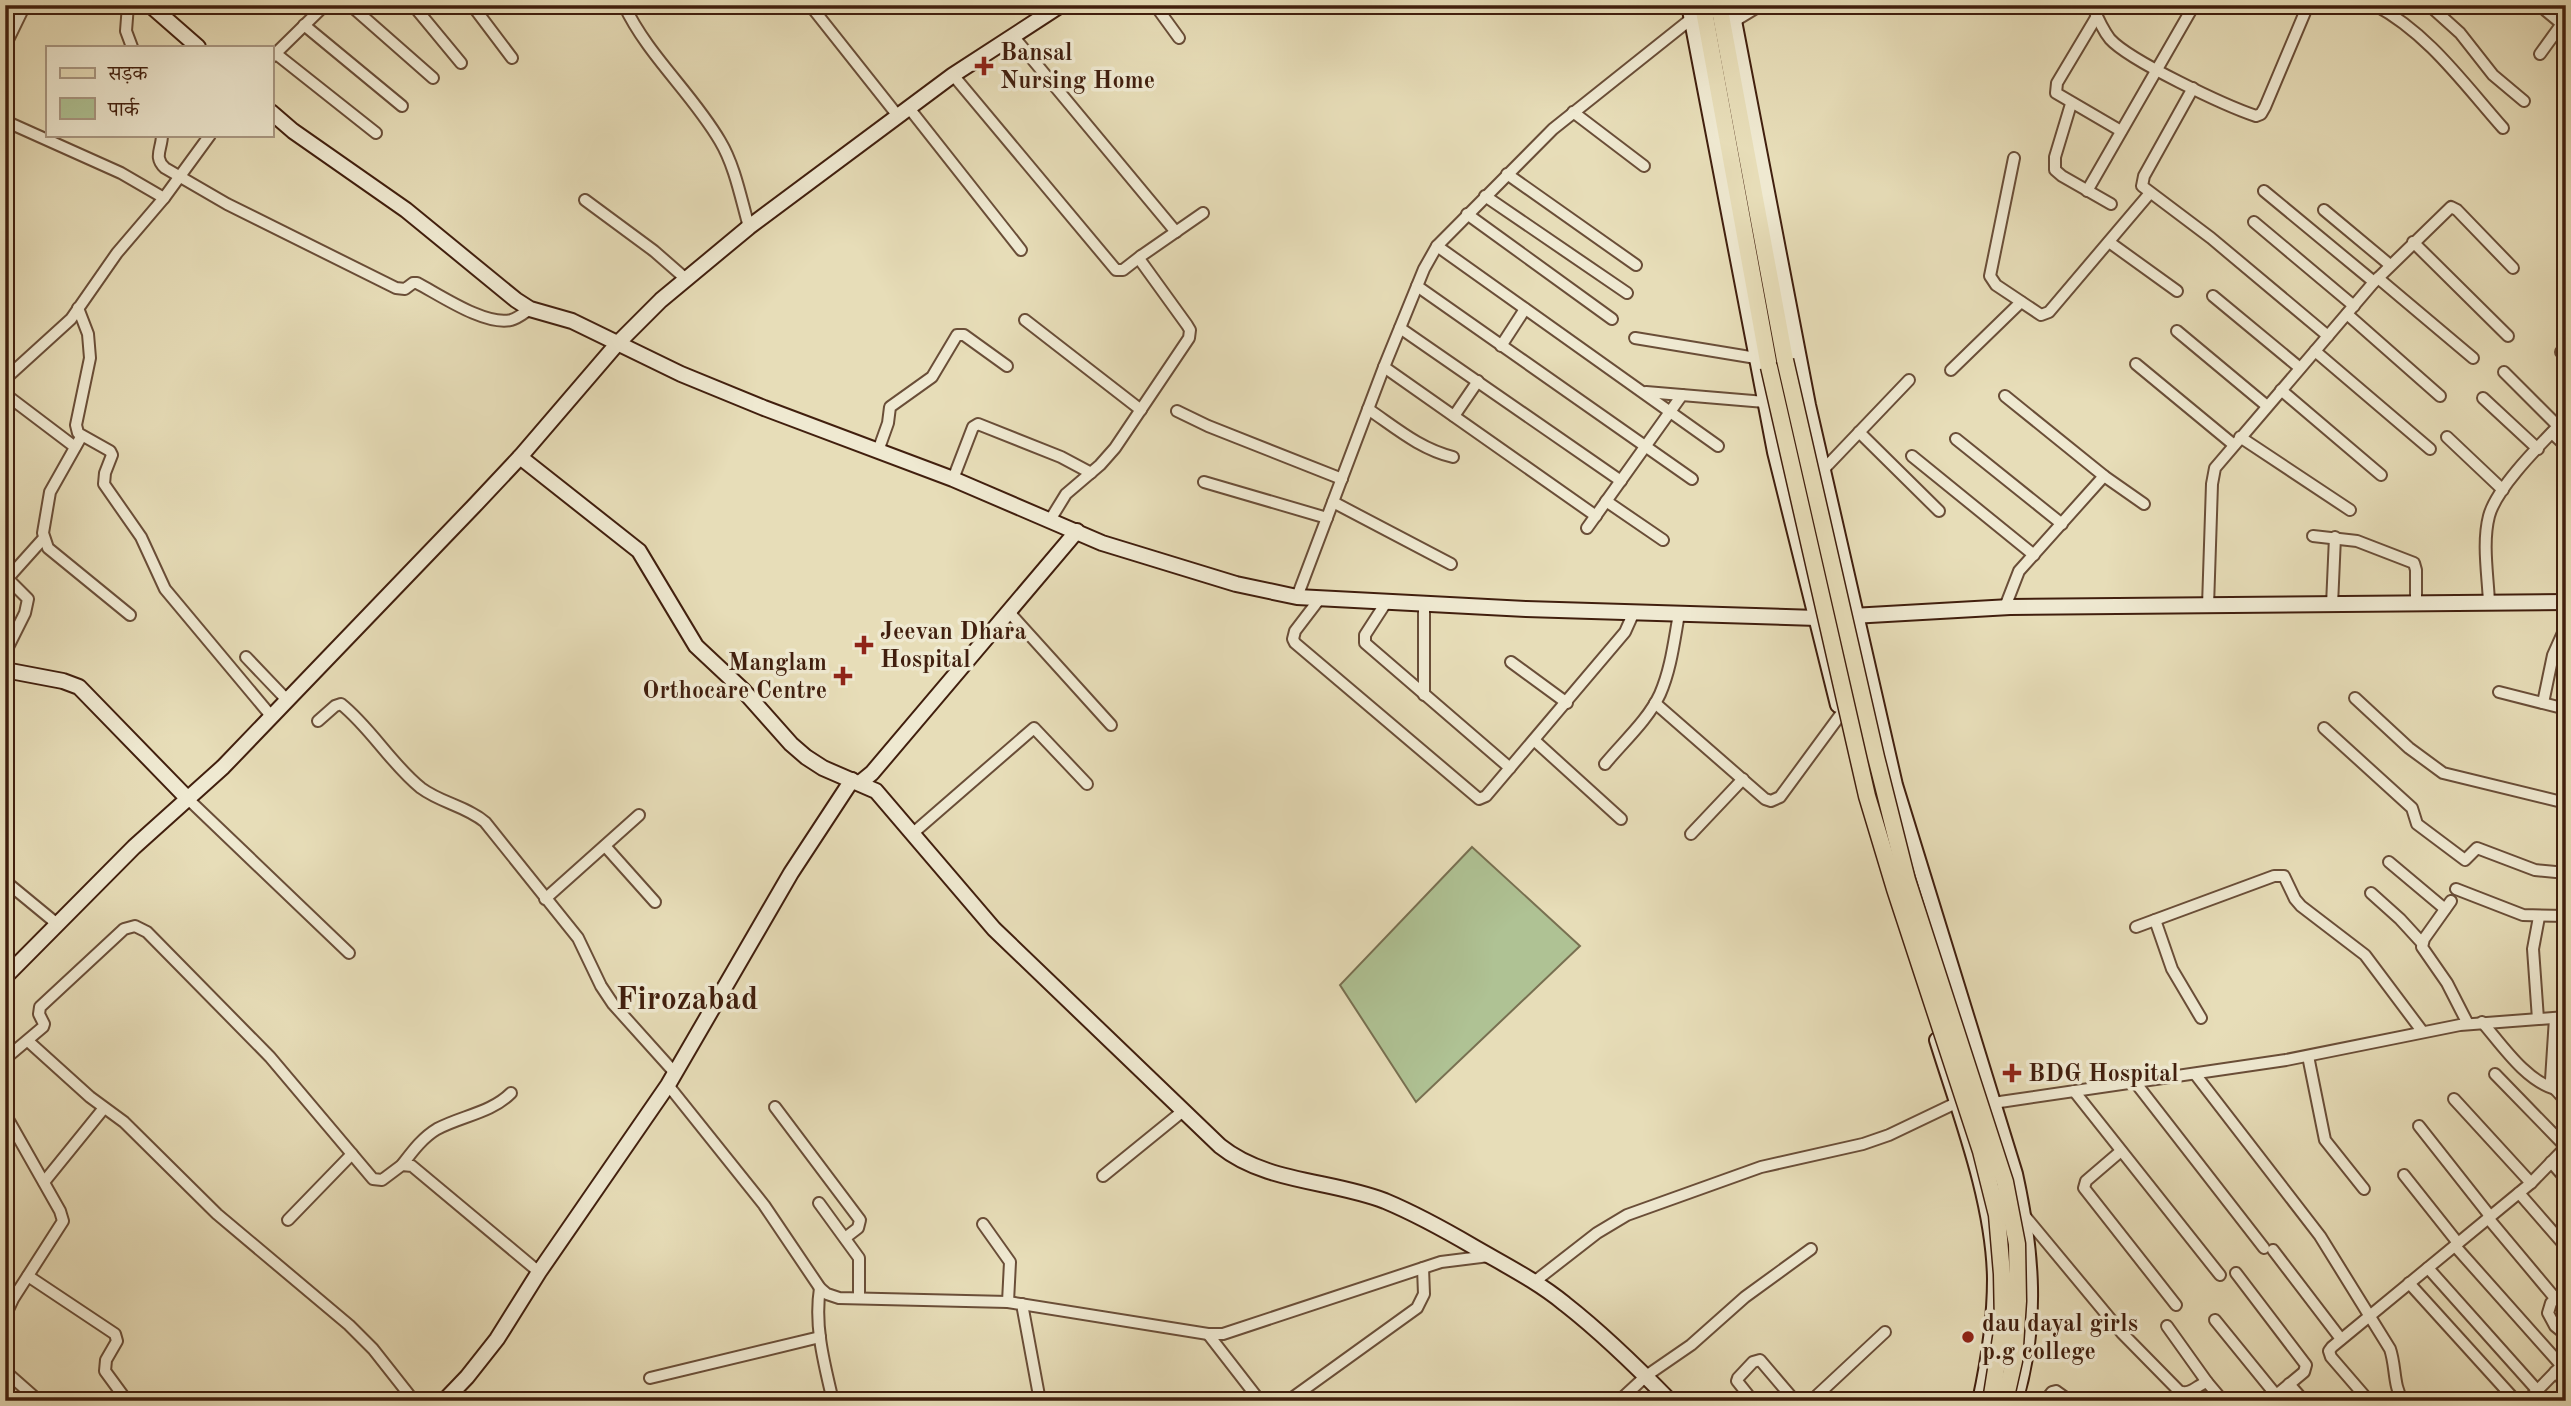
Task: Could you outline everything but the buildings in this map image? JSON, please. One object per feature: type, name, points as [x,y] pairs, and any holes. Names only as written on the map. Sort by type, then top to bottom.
[{"type":"main road","points":[[1703,5],[1762,362],[1867,796],[1981,1151],[1997,1215],[2003,1325],[1991,1401]]},
{"type":"main road","points":[[1719,5],[1785,360],[1875,757],[1904,868],[2006,1182],[2017,1244],[2018,1301],[2014,1361],[2005,1401]]},
{"type":"street","points":[[5,46],[25,5]]},
{"type":"street","points":[[128,5],[126,31],[132,46]]},
{"type":"street","points":[[150,5],[197,46]]},
{"type":"street","points":[[325,5],[273,55],[376,134]]},
{"type":"street","points":[[350,5],[433,78]]},
{"type":"street","points":[[413,5],[461,63]]},
{"type":"street","points":[[472,5],[512,58]]},
{"type":"street","points":[[624,5],[644,42],[719,138],[731,164],[749,227]]},
{"type":"street","points":[[810,5],[1021,250]]},
{"type":"street","points":[[5,977],[134,847],[223,767],[272,717],[520,457],[617,344],[686,279],[749,227],[953,75],[1061,5]]},
{"type":"street","points":[[1155,5],[1180,38]]},
{"type":"street","points":[[1731,5],[1791,322],[1895,785],[2015,1174],[2024,1215],[2030,1258],[2030,1310],[2027,1354],[2015,1401]]},
{"type":"street","points":[[1733,22],[1761,5]]},
{"type":"street","points":[[2087,191],[2194,5]]},
{"type":"street","points":[[2096,9],[2102,27],[2116,45],[2193,88],[2256,116],[2262,114],[2290,54],[2308,5]]},
{"type":"street","points":[[2375,5],[2423,39],[2503,128]]},
{"type":"street","points":[[2429,5],[2460,33],[2493,75],[2524,101]]},
{"type":"street","points":[[2539,5],[2564,21],[2540,54]]},
{"type":"street","points":[[2096,9],[2055,88],[2056,93],[2121,131]]},
{"type":"street","points":[[1297,597],[1384,367],[1417,286],[1437,246],[1507,174],[1573,112],[1690,12],[1762,362],[1765,402],[1817,618],[1877,854],[1973,1156],[1989,1225],[1995,1276],[1993,1326],[1980,1401]]},
{"type":"street","points":[[304,25],[402,106]]},
{"type":"street","points":[[1013,36],[1176,232]]},
{"type":"street","points":[[953,75],[1116,270],[1123,270],[1203,213]]},
{"type":"street","points":[[2193,88],[2144,176],[2142,186],[2211,238],[2328,336]]},
{"type":"street","points":[[2071,104],[2055,157],[2055,170],[2111,204]]},
{"type":"street","points":[[1573,112],[1644,166]]},
{"type":"street","points":[[273,114],[293,131],[406,210],[530,309],[563,317],[617,344],[753,403],[953,479],[1127,551],[1236,584],[1297,597],[1817,618],[2005,607],[2566,602]]},
{"type":"street","points":[[5,121],[121,173],[164,198]]},
{"type":"street","points":[[162,136],[158,160],[164,168],[228,204],[396,288],[405,289],[417,283],[478,315],[497,321],[514,320],[530,309]]},
{"type":"street","points":[[5,379],[63,328],[117,253],[164,198],[209,136]]},
{"type":"street","points":[[2014,158],[1990,276],[1996,285],[2036,314],[2045,314],[2150,193]]},
{"type":"street","points":[[1507,174],[1636,265]]},
{"type":"street","points":[[2264,191],[2473,358]]},
{"type":"street","points":[[1485,196],[1627,293]]},
{"type":"street","points":[[585,200],[654,251],[686,279]]},
{"type":"street","points":[[2208,606],[2213,475],[2219,462],[2376,280],[2446,209],[2455,208],[2513,268]]},
{"type":"street","points":[[2325,210],[2390,265]]},
{"type":"street","points":[[1467,214],[1612,319]]},
{"type":"street","points":[[2254,222],[2441,396]]},
{"type":"street","points":[[2109,242],[2177,291]]},
{"type":"street","points":[[2413,242],[2508,336]]},
{"type":"street","points":[[1437,246],[1718,446]]},
{"type":"street","points":[[1050,520],[1066,494],[1115,448],[1189,338],[1190,330],[1142,264],[1141,256]]},
{"type":"street","points":[[1417,286],[1692,480]]},
{"type":"street","points":[[2213,296],[2300,368]]},
{"type":"street","points":[[1951,370],[2021,303]]},
{"type":"street","points":[[5,653],[25,612],[28,599],[7,577],[43,539],[50,492],[78,442],[76,425],[90,358],[88,334],[78,308]]},
{"type":"street","points":[[1501,345],[1525,309]]},
{"type":"street","points":[[1026,320],[1141,410]]},
{"type":"street","points":[[1400,328],[1621,481]]},
{"type":"street","points":[[2177,331],[2267,406]]},
{"type":"street","points":[[878,451],[888,423],[890,407],[932,377],[957,335],[964,335],[1007,366]]},
{"type":"street","points":[[1634,338],[1762,362]]},
{"type":"street","points":[[2315,351],[2430,449]]},
{"type":"street","points":[[2136,364],[2237,441],[2350,510]]},
{"type":"street","points":[[1384,367],[1595,516]]},
{"type":"street","points":[[2504,372],[2559,426],[2566,446]]},
{"type":"street","points":[[1823,470],[1909,380]]},
{"type":"street","points":[[1454,416],[1478,381]]},
{"type":"street","points":[[2281,390],[2381,475]]},
{"type":"street","points":[[1643,392],[1765,402]]},
{"type":"street","points":[[5,394],[78,442],[110,451],[112,455],[104,484],[142,537],[165,589],[272,717]]},
{"type":"street","points":[[1587,528],[1682,395]]},
{"type":"street","points":[[2005,396],[2104,476],[2144,504]]},
{"type":"street","points":[[2483,398],[2538,449]]},
{"type":"street","points":[[1368,409],[1419,446],[1453,457]]},
{"type":"street","points":[[1177,411],[1342,479]]},
{"type":"street","points":[[953,479],[973,426],[978,424],[1061,457],[1091,473]]},
{"type":"street","points":[[2489,603],[2486,531],[2489,516],[2503,490],[2559,426]]},
{"type":"street","points":[[1859,432],[1939,511]]},
{"type":"street","points":[[2447,437],[2503,490]]},
{"type":"street","points":[[1956,439],[2062,524]]},
{"type":"street","points":[[1912,456],[2034,555]]},
{"type":"street","points":[[520,457],[639,551],[696,646],[743,690],[791,744],[823,768],[876,791],[1016,952],[1220,1146],[1246,1164],[1383,1200],[1441,1228],[1534,1282],[1597,1331],[1670,1401]]},
{"type":"street","points":[[2005,607],[2015,577],[2104,476]]},
{"type":"street","points":[[1204,482],[1327,518]]},
{"type":"street","points":[[1606,501],[1663,540]]},
{"type":"street","points":[[1333,502],[1451,564]]},
{"type":"street","points":[[444,1401],[484,1357],[671,1079],[791,873],[857,781],[872,773],[1076,531]]},
{"type":"street","points":[[2313,536],[2335,537],[2379,548],[2413,563],[2416,570],[2416,605]]},
{"type":"street","points":[[2332,605],[2335,537]]},
{"type":"street","points":[[43,539],[48,548],[130,615]]},
{"type":"street","points":[[1321,597],[1295,631],[1295,643],[1476,798],[1486,796],[1567,703],[1625,632],[1634,612]]},
{"type":"street","points":[[1387,601],[1365,635],[1365,643],[1510,768]]},
{"type":"street","points":[[1424,603],[1424,695]]},
{"type":"street","points":[[1009,611],[1111,725]]},
{"type":"street","points":[[1605,764],[1655,703],[1669,667],[1679,614]]},
{"type":"street","points":[[2543,703],[2553,656],[2566,626]]},
{"type":"street","points":[[246,657],[287,700]]},
{"type":"street","points":[[1511,662],[1567,703]]},
{"type":"street","points":[[5,670],[63,681],[79,687],[188,799],[349,953]]},
{"type":"street","points":[[2499,692],[2566,709]]},
{"type":"street","points":[[2355,698],[2409,748],[2443,773],[2566,803]]},
{"type":"street","points":[[1655,703],[1765,799],[1776,800],[1841,714]]},
{"type":"street","points":[[318,721],[338,704],[344,706],[423,789],[441,800],[472,812],[485,822],[578,938],[601,986],[827,1294],[839,1298],[1008,1302],[1208,1334],[1235,1331],[1456,1258],[1489,1256]]},
{"type":"street","points":[[912,834],[1034,728],[1087,784]]},
{"type":"street","points":[[2324,728],[2412,808],[2417,824],[2465,860],[2477,848],[2535,870],[2566,873]]},
{"type":"street","points":[[1534,740],[1621,819]]},
{"type":"street","points":[[1691,834],[1743,779]]},
{"type":"street","points":[[545,899],[639,815]]},
{"type":"street","points":[[605,846],[655,902]]},
{"type":"street","points":[[2389,862],[2448,905],[2422,943]]},
{"type":"street","points":[[2136,927],[2274,876],[2284,876],[2301,906],[2365,955],[2422,1031]]},
{"type":"street","points":[[5,881],[56,923]]},
{"type":"street","points":[[2456,889],[2511,911],[2539,917],[2566,916]]},
{"type":"street","points":[[2371,893],[2422,943],[2423,950],[2452,992],[2468,1024]]},
{"type":"street","points":[[2538,1019],[2533,949],[2539,917]]},
{"type":"street","points":[[2155,920],[2172,969],[2201,1018]]},
{"type":"street","points":[[5,1059],[43,1027],[38,1014],[40,1007],[124,929],[135,926],[147,932],[254,1040],[377,1181],[387,1178],[402,1165],[419,1143],[435,1130],[496,1105],[511,1093]]},
{"type":"street","points":[[1993,1102],[2308,1056],[2422,1031],[2468,1024],[2561,1018],[2551,1080],[2566,1101]]},
{"type":"street","points":[[2482,1022],[2523,1067],[2543,1085],[2555,1089]]},
{"type":"street","points":[[28,1041],[104,1108],[124,1122],[217,1214],[349,1325],[373,1349],[414,1401]]},
{"type":"street","points":[[2308,1056],[2325,1140],[2364,1189]]},
{"type":"street","points":[[2195,1074],[2320,1236],[2369,1314],[2390,1349],[2398,1398]]},
{"type":"street","points":[[2369,1401],[2329,1354],[2332,1347],[2531,1183],[2566,1147],[2495,1074]]},
{"type":"street","points":[[2135,1082],[2341,1339]]},
{"type":"street","points":[[2074,1091],[2220,1275]]},
{"type":"street","points":[[2454,1099],[2531,1183]]},
{"type":"street","points":[[1534,1282],[1597,1233],[1627,1215],[1761,1167],[1863,1144],[1889,1135],[1956,1103]]},
{"type":"street","points":[[775,1107],[860,1220],[858,1228],[845,1238]]},
{"type":"street","points":[[44,1182],[104,1108]]},
{"type":"street","points":[[1103,1176],[1183,1111]]},
{"type":"street","points":[[5,1114],[63,1221],[5,1316]]},
{"type":"street","points":[[2419,1126],[2489,1217],[2561,1295],[2548,1314],[2555,1326],[2566,1335]]},
{"type":"street","points":[[2121,1152],[2086,1181],[2084,1188],[2176,1305]]},
{"type":"street","points":[[288,1220],[352,1154]]},
{"type":"street","points":[[2551,1162],[2566,1179]]},
{"type":"street","points":[[402,1165],[412,1166],[539,1272]]},
{"type":"street","points":[[2404,1175],[2457,1244],[2561,1366],[2566,1383]]},
{"type":"street","points":[[2519,1193],[2566,1247]]},
{"type":"street","points":[[819,1203],[856,1251],[861,1265],[859,1298]]},
{"type":"street","points":[[2024,1215],[2122,1333],[2179,1391],[2185,1394],[2207,1382]]},
{"type":"street","points":[[983,1224],[1010,1262],[1008,1302]]},
{"type":"street","points":[[1619,1401],[1646,1376],[1691,1345],[1745,1297],[1811,1249]]},
{"type":"street","points":[[2428,1268],[2531,1397],[2561,1366]]},
{"type":"street","points":[[1288,1401],[1417,1308],[1424,1294],[1423,1269]]},
{"type":"street","points":[[2215,1320],[2272,1398],[2304,1372],[2306,1365],[2236,1273]]},
{"type":"street","points":[[28,1276],[115,1334],[117,1340],[106,1360],[105,1371],[127,1401]]},
{"type":"street","points":[[2409,1283],[2516,1401]]},
{"type":"street","points":[[820,1287],[820,1338],[833,1401]]},
{"type":"street","points":[[1022,1304],[1040,1401]]},
{"type":"street","points":[[2167,1326],[2223,1401]]},
{"type":"street","points":[[1811,1401],[1885,1332]]},
{"type":"street","points":[[1208,1334],[1260,1401]]},
{"type":"street","points":[[650,1378],[820,1338]]},
{"type":"street","points":[[1753,1401],[1737,1381],[1753,1362],[1760,1360],[1795,1401]]},
{"type":"street","points":[[5,1371],[39,1401]]},
{"type":"street","points":[[2289,1384],[2304,1401]]},
{"type":"street","points":[[2045,1401],[2056,1391],[2070,1401]]},
{"type":"green space","points":[[1472,847],[1580,946],[1416,1102],[1340,985]]},
{"type":"place","name":"Bansal Nursing Home","points":[[984,66]]},
{"type":"place","name":"Jeevan Dhara Hospital","points":[[864,645]]},
{"type":"place","name":"Manglam Orthocare Centre","points":[[843,676]]},
{"type":"place","name":"BDG Hospital","points":[[2012,1073]]},
{"type":"place","name":"dau dayal girls p.g college","points":[[1968,1337]]},
{"type":"district","name":"Firozabad","points":[[687,998]]}]
